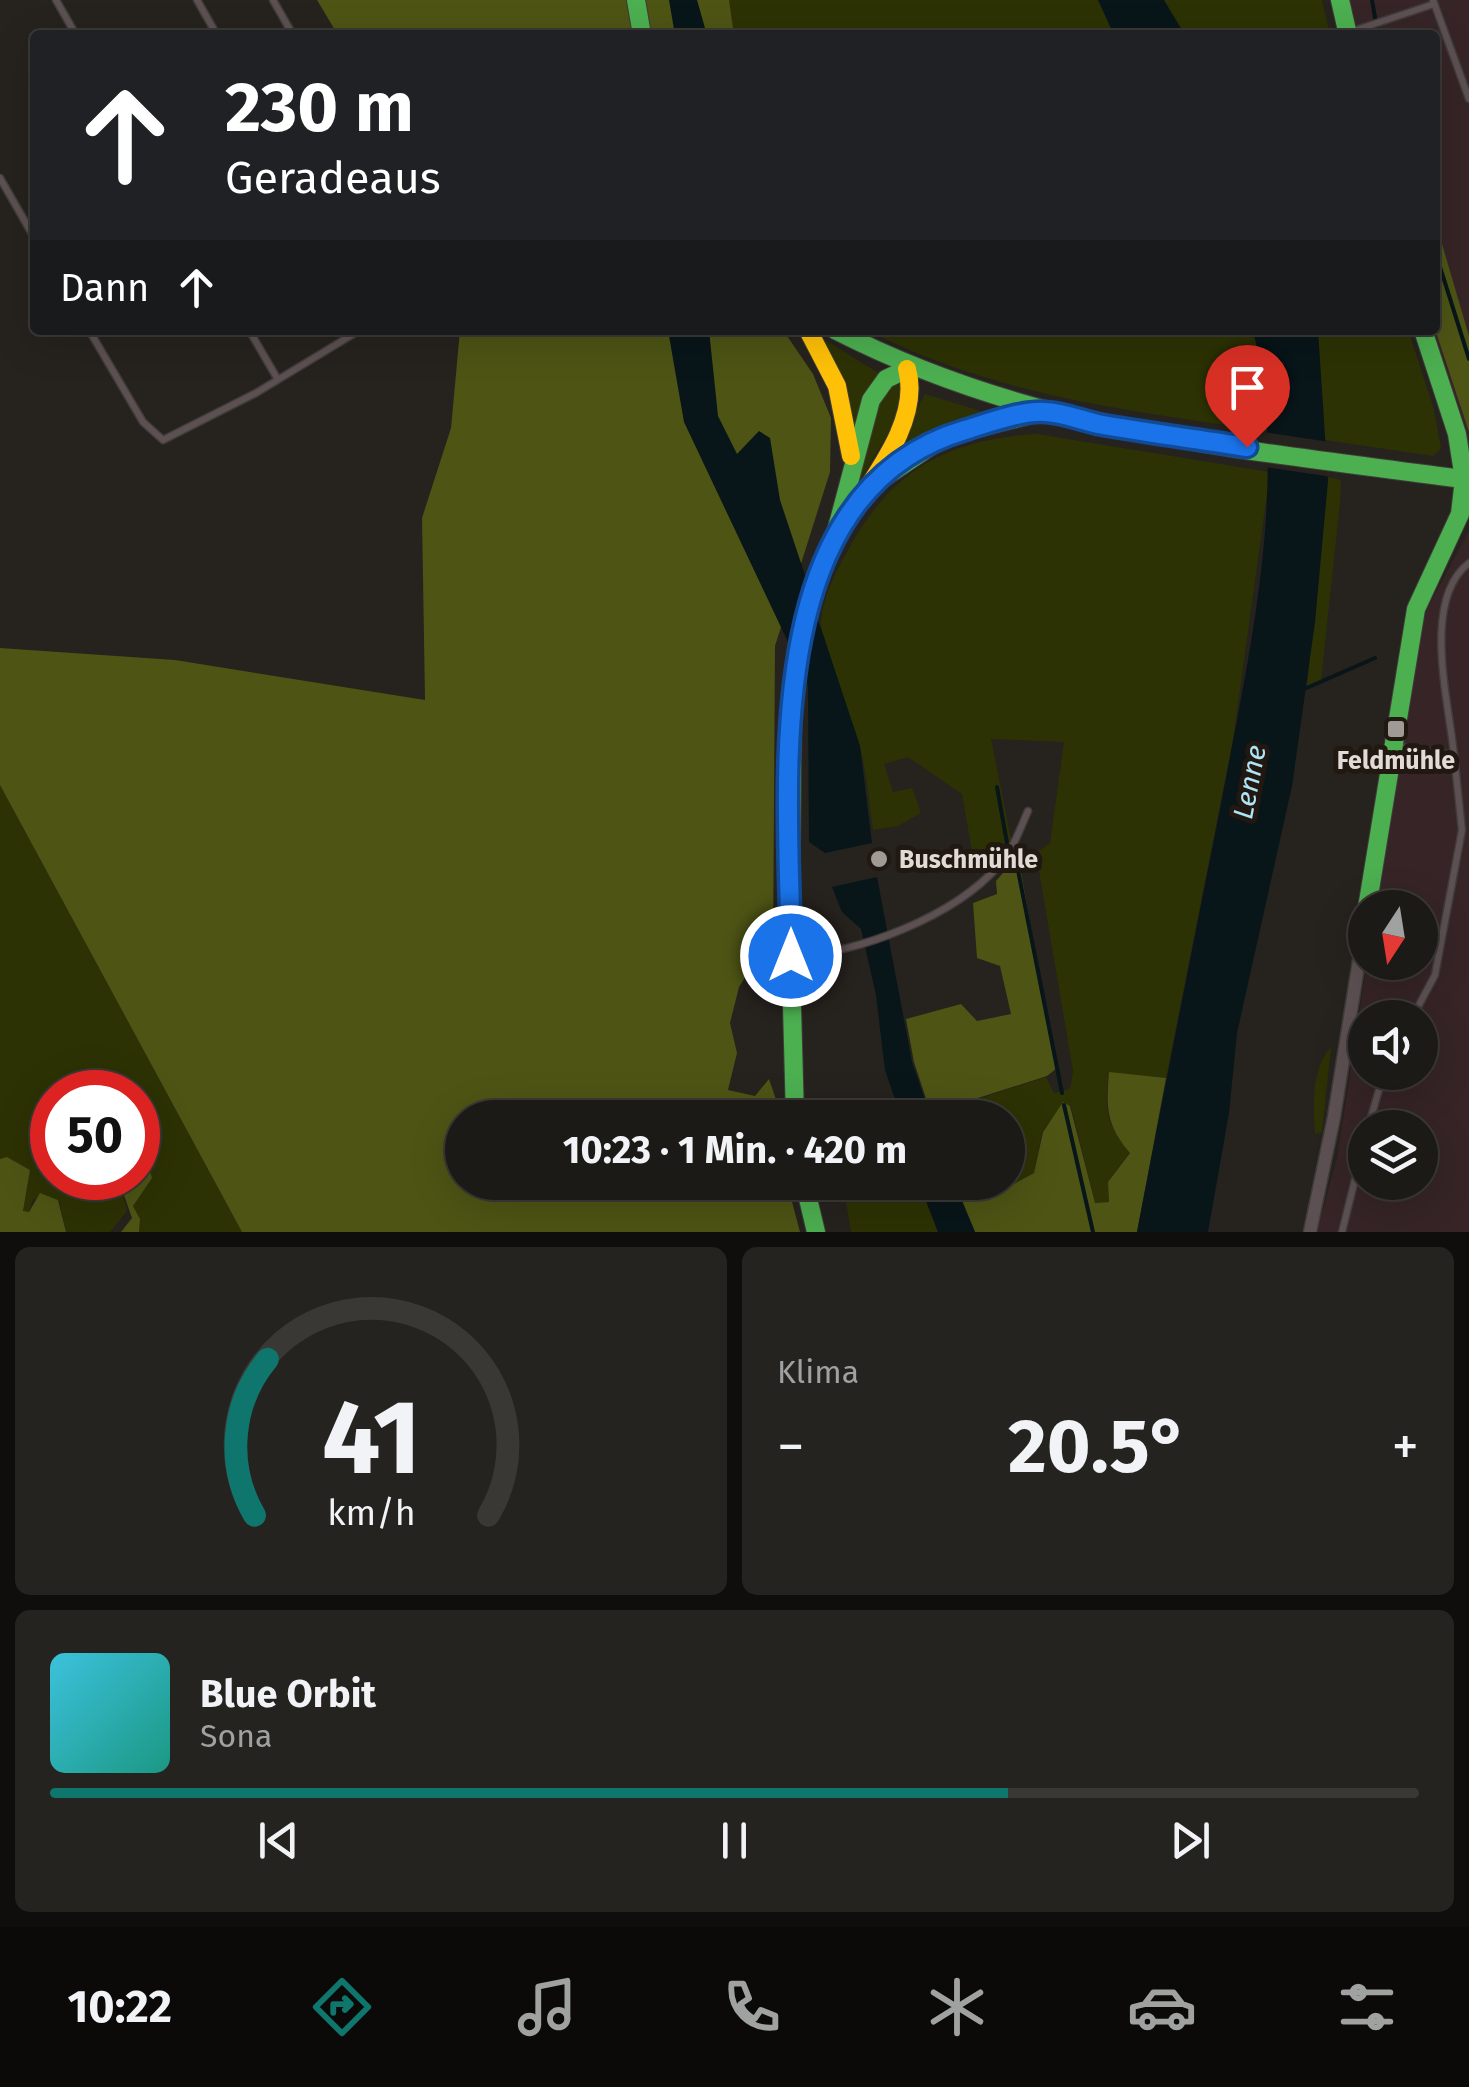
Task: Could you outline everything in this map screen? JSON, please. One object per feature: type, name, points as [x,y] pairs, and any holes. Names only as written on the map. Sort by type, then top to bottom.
[{"type":"main road","points":[[636,0],[641,30]]},
{"type":"main road","points":[[1340,0],[1352,30]]},
{"type":"main road","points":[[811,335],[837,386],[852,468]]},
{"type":"main road","points":[[845,335],[908,370],[1044,412],[1149,432],[1466,480]]},
{"type":"main road","points":[[1371,890],[1416,609],[1460,514],[1466,480],[1457,434],[1425,335]]},
{"type":"main road","points":[[834,539],[875,392],[886,378],[908,370]]},
{"type":"main road","points":[[795,1100],[791,956],[793,678],[822,566],[910,408],[913,390],[908,370]]},
{"type":"main road","points":[[867,489],[918,451],[946,436],[1044,412]]},
{"type":"main road","points":[[808,1200],[816,1232]]},
{"type":"street","points":[[1310,1232],[1334,1118],[1356,980]]},
{"type":"lane","points":[[56,0],[73,30]]},
{"type":"lane","points":[[197,0],[214,30]]},
{"type":"lane","points":[[274,0],[290,30]]},
{"type":"lane","points":[[1359,30],[1433,2],[1469,99]]},
{"type":"lane","points":[[0,178],[30,230]]},
{"type":"lane","points":[[92,335],[143,422],[163,440],[351,335]]},
{"type":"lane","points":[[252,335],[277,378]]},
{"type":"lane","points":[[1421,1000],[1435,974],[1462,830],[1440,618],[1457,575],[1469,563]]},
{"type":"lane","points":[[1394,746],[1454,755]]},
{"type":"lane","points":[[791,956],[813,956],[861,942],[941,910],[976,887],[1008,854],[1028,811]]},
{"type":"lane","points":[[1342,1232],[1350,1200]]},
{"type":"shaded area","points":[[1340,0],[1469,0],[1469,480],[1425,335],[1440,335],[1440,30],[1347,30]]},
{"type":"shaded area","points":[[1469,531],[1469,1232],[1317,1232],[1337,1158],[1348,1086],[1348,1090],[1438,1090],[1438,1000],[1361,1000],[1364,980],[1438,980],[1438,890],[1379,890],[1419,637],[1427,609]]},
{"type":"green space","points":[[317,0],[729,0],[733,30],[335,30]]},
{"type":"green space","points":[[660,0],[1322,0],[1329,30],[668,30]]},
{"type":"green space","points":[[1440,237],[1469,336],[1469,432],[1437,335],[1440,335]]},
{"type":"green space","points":[[460,335],[786,335],[813,374],[831,418],[830,472],[775,646],[773,959],[758,957],[739,987],[730,1023],[737,1053],[728,1090],[755,1096],[769,1079],[776,1100],[445,1100],[445,1200],[792,1200],[800,1232],[242,1232],[160,1081],[160,1070],[154,1070],[0,785],[0,648],[175,660],[425,700],[422,518],[451,428]]},
{"type":"green space","points":[[1410,335],[1433,406],[1441,448],[1433,456],[1325,440],[1324,429],[1268,421],[1268,431],[1070,399],[974,374],[881,337]]},
{"type":"green space","points":[[825,340],[880,374],[855,427],[853,426]]},
{"type":"green space","points":[[894,383],[903,387],[906,403],[858,484],[875,405]]},
{"type":"green space","points":[[925,394],[987,413],[988,418],[890,460]]},
{"type":"green space","points":[[1037,434],[1270,472],[1233,740],[1166,1078],[1109,1073],[1109,1116],[1116,1134],[1130,1152],[1108,1182],[1109,1202],[1095,1203],[1071,1106],[1063,1103],[1042,1132],[1034,1173],[1025,1178],[1025,1100],[978,1100],[1046,1077],[1054,1093],[1070,1089],[1073,1071],[1036,853],[1050,843],[1064,742],[991,739],[1011,839],[976,874],[962,794],[908,757],[884,764],[893,792],[912,788],[921,813],[898,826],[873,830],[860,747],[822,635],[830,586],[882,500],[924,464],[975,443]]},
{"type":"green space","points":[[1327,477],[1341,480],[1340,502],[1321,681],[1307,687]]},
{"type":"green space","points":[[0,785],[154,1070],[30,1070],[30,1170],[7,1157],[0,1159]]},
{"type":"green space","points":[[1018,856],[1057,1068],[1047,1076],[978,1100],[926,1100],[906,1019],[961,1004],[977,1021],[1011,1014],[1000,966],[977,958],[973,903],[997,894],[996,881]]},
{"type":"green space","points":[[1331,1047],[1322,1132],[1315,1134],[1317,1077]]},
{"type":"green space","points":[[1109,1072],[1166,1078],[1137,1232],[975,1232],[962,1200],[1025,1200],[1025,1178],[1034,1173],[1043,1132],[1063,1102],[1070,1106],[1095,1203],[1109,1202],[1108,1182],[1130,1153],[1109,1116]]},
{"type":"green space","points":[[160,1081],[242,1232],[139,1232],[140,1219],[133,1206],[134,1200],[160,1200]]},
{"type":"green space","points":[[7,1157],[30,1170],[23,1211],[29,1212],[36,1200],[58,1200],[66,1232],[0,1232],[0,1159]]},
{"type":"green space","points":[[30,1170],[33,1200],[29,1212],[23,1212]]},
{"type":"green space","points":[[59,1200],[124,1200],[127,1211],[110,1232],[66,1232]]},
{"type":"green space","points":[[126,1200],[137,1200],[133,1206],[140,1219],[139,1232],[121,1232],[132,1218]]},
{"type":"green space","points":[[846,1200],[926,1200],[938,1232],[851,1232]]},
{"type":"water","points":[[669,0],[697,0],[706,30],[674,30]]},
{"type":"water","points":[[1098,0],[1164,0],[1182,30],[1112,30]]},
{"type":"water","points":[[669,335],[710,335],[718,416],[737,454],[759,431],[770,438],[780,500],[805,575],[788,642],[684,422]]},
{"type":"water","name":"Lenne","points":[[1254,335],[1318,335],[1328,481],[1315,622],[1292,786],[1237,1033],[1229,1113],[1208,1232],[1137,1232],[1253,630],[1266,509],[1268,449]]},
{"type":"water","points":[[820,625],[860,746],[872,843],[825,853],[809,842],[808,688]]},
{"type":"water","points":[[877,877],[912,1062],[925,1100],[895,1100],[885,1070],[876,995],[861,929],[842,912],[832,887]]},
{"type":"water","points":[[926,1200],[961,1200],[975,1232],[938,1232]]},
{"type":"pier","points":[[1263,432],[1330,442],[1332,477],[1265,467]]},
{"type":"waterway","points":[[1372,0],[1377,30]]},
{"type":"waterway","points":[[1440,267],[1469,359]]},
{"type":"waterway","points":[[785,574],[807,627],[821,688]]},
{"type":"waterway","points":[[1302,690],[1375,658]]},
{"type":"waterway","points":[[997,787],[1007,843]]},
{"type":"waterway","points":[[1015,855],[1062,1093]]},
{"type":"waterway","points":[[1064,1105],[1093,1232]]},
{"type":"traffic: fast","points":[[636,0],[641,30]]},
{"type":"traffic: fast","points":[[1340,0],[1347,30]]},
{"type":"traffic: fast","points":[[846,335],[989,393],[1067,415],[1224,447],[1469,480]]},
{"type":"traffic: fast","points":[[1370,890],[1416,609],[1460,514],[1464,479],[1457,434],[1425,335]]},
{"type":"traffic: fast","points":[[795,1100],[790,932],[793,678],[807,610],[834,539],[871,400],[886,379],[907,369]]},
{"type":"traffic: fast","points":[[867,489],[946,436],[1038,413]]},
{"type":"traffic: fast","points":[[808,1200],[816,1232]]},
{"type":"traffic: slow","points":[[811,335],[837,386],[851,456]]},
{"type":"traffic: slow","points":[[841,529],[900,431],[910,389],[907,369]]},
{"type":"place","name":"Feldmühle","points":[[1396,729]]},
{"type":"place","name":"Buschmühle","points":[[879,859]]},
{"type":"route","points":[[791,956],[790,721],[798,644],[815,585],[834,539],[867,489],[918,451],[946,436],[1044,412],[1247,447]]}]
